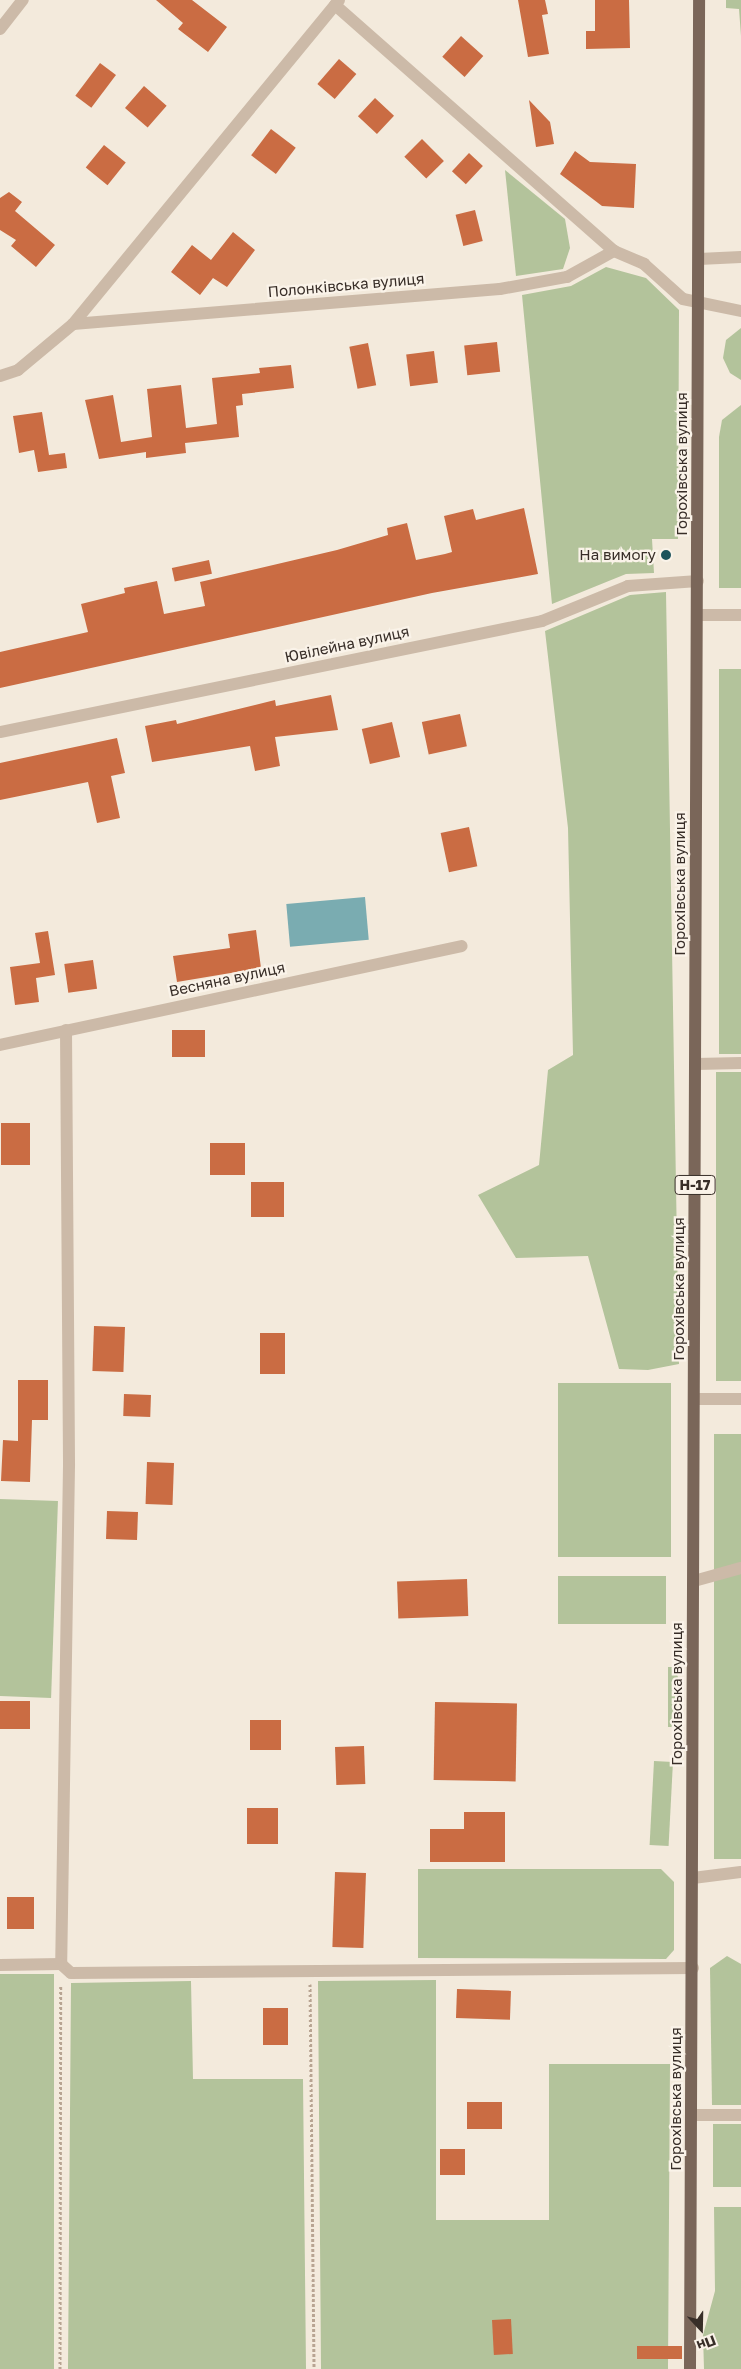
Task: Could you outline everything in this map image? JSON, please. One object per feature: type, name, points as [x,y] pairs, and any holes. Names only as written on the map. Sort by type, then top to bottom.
[{"type":"main road","name":"Горохівська вулиця","points":[[690,2369],[693,2115],[700,0]]},
{"type":"street","points":[[0,29],[22,0]]},
{"type":"street","points":[[0,376],[18,370],[73,324],[337,2],[614,251],[644,264],[683,298],[741,311]]},
{"type":"street","name":"Полонківська вулиця","points":[[73,324],[500,289],[568,277],[614,251]]},
{"type":"street","points":[[699,259],[741,256]]},
{"type":"street","name":"Ювілейна вулиця","points":[[0,732],[542,621],[628,586],[698,582]]},
{"type":"street","points":[[698,616],[741,615]]},
{"type":"street","name":"Весняна вулиця","points":[[0,1044],[461,946]]},
{"type":"street","points":[[61,1964],[69,1466],[66,1030]]},
{"type":"street","points":[[696,1064],[741,1063]]},
{"type":"street","points":[[694,1399],[741,1399]]},
{"type":"street","points":[[694,1581],[741,1568]]},
{"type":"street","points":[[693,1878],[741,1872]]},
{"type":"street","points":[[0,1966],[61,1964],[71,1973],[692,1968]]},
{"type":"street","points":[[693,2115],[741,2115]]},
{"type":"path","points":[[60,2369],[61,1964]]},
{"type":"path","points":[[310,1971],[314,2369]]},
{"type":"green space","points":[[726,0],[741,0],[741,36],[739,9],[726,8]]},
{"type":"green space","points":[[505,170],[565,219],[570,248],[563,269],[516,276]]},
{"type":"green space","points":[[606,267],[646,278],[679,310],[678,539],[652,539],[654,573],[626,574],[552,604],[522,295],[571,286]]},
{"type":"green space","points":[[741,328],[741,380],[730,373],[723,358],[726,340]]},
{"type":"green space","points":[[741,405],[741,588],[719,588],[719,437],[722,420]]},
{"type":"green space","points":[[666,592],[679,1364],[648,1370],[619,1369],[588,1256],[516,1258],[478,1195],[539,1165],[548,1070],[573,1055],[568,828],[545,631],[630,595]]},
{"type":"green space","points":[[719,669],[741,669],[741,1054],[719,1054]]},
{"type":"green space","points":[[716,1072],[741,1072],[741,1381],[716,1381]]},
{"type":"green space","points":[[558,1383],[671,1383],[671,1557],[558,1557]]},
{"type":"green space","points":[[714,1434],[741,1434],[741,1859],[714,1859]]},
{"type":"green space","points":[[0,1499],[58,1501],[51,1698],[0,1696]]},
{"type":"green space","points":[[558,1576],[666,1576],[666,1624],[558,1624]]},
{"type":"green space","points":[[668,1667],[678,1667],[678,1727],[668,1727]]},
{"type":"green space","points":[[654,1761],[673,1762],[669,1846],[650,1845]]},
{"type":"green space","points":[[418,1869],[661,1869],[674,1882],[674,1950],[666,1959],[418,1958]]},
{"type":"green space","points":[[727,1956],[741,1964],[741,2105],[712,2105],[710,1968]]},
{"type":"green space","points":[[0,1974],[54,1974],[54,2369],[0,2369]]},
{"type":"green space","points":[[436,1980],[436,2220],[549,2220],[549,2064],[670,2064],[668,2369],[321,2369],[318,1981]]},
{"type":"green space","points":[[191,1981],[193,2079],[303,2079],[306,2369],[68,2369],[71,1983]]},
{"type":"green space","points":[[713,2124],[741,2124],[741,2187],[713,2187]]},
{"type":"green space","points":[[714,2207],[741,2207],[741,2369],[704,2369],[703,2335],[715,2291]]},
{"type":"water","points":[[365,897],[369,940],[290,947],[286,904]]},
{"type":"building","points":[[156,0],[192,0],[227,27],[208,52],[178,29],[183,23]]},
{"type":"building","points":[[518,0],[545,0],[548,14],[542,15],[549,54],[528,57]]},
{"type":"building","points":[[595,0],[629,0],[630,48],[586,49],[586,31],[595,31]]},
{"type":"building","points":[[461,36],[483,56],[465,77],[442,57]]},
{"type":"building","points":[[339,59],[356,74],[335,99],[317,84]]},
{"type":"building","points":[[100,63],[116,75],[91,108],[75,96]]},
{"type":"building","points":[[144,86],[167,106],[148,128],[125,108]]},
{"type":"building","points":[[375,98],[394,116],[377,134],[358,116]]},
{"type":"building","points":[[529,100],[550,122],[554,144],[536,147]]},
{"type":"building","points":[[271,129],[296,148],[276,174],[251,155]]},
{"type":"building","points":[[422,139],[444,161],[426,179],[404,157]]},
{"type":"building","points":[[104,145],[126,163],[108,185],[86,168]]},
{"type":"building","points":[[575,151],[590,162],[636,164],[634,208],[602,206],[560,174]]},
{"type":"building","points":[[469,153],[483,166],[466,184],[452,171]]},
{"type":"building","points":[[9,192],[22,202],[15,211],[55,245],[36,267],[11,246],[16,240],[0,230],[0,198]]},
{"type":"building","points":[[475,210],[483,241],[463,246],[456,215]]},
{"type":"building","points":[[233,232],[255,250],[227,287],[213,278],[200,295],[171,272],[192,245],[211,260]]},
{"type":"building","points":[[497,342],[500,372],[467,375],[464,345]]},
{"type":"building","points":[[368,343],[376,385],[358,389],[349,347]]},
{"type":"building","points":[[434,351],[438,383],[410,386],[406,354]]},
{"type":"building","points":[[291,365],[294,388],[242,394],[243,405],[236,406],[239,437],[185,443],[186,453],[146,458],[146,452],[99,459],[85,400],[113,395],[121,442],[152,437],[147,389],[181,385],[186,428],[217,424],[212,378],[260,373],[259,368]]},
{"type":"building","points":[[42,412],[49,455],[65,453],[67,468],[38,472],[34,450],[19,453],[13,416]]},
{"type":"building","points":[[524,508],[538,574],[432,593],[0,688],[0,652],[88,632],[81,604],[125,593],[124,588],[157,581],[164,614],[205,606],[200,582],[337,550],[388,535],[387,528],[407,523],[416,560],[445,554],[452,552],[444,516],[473,509],[476,520]]},
{"type":"building","points":[[209,560],[212,574],[175,582],[172,568]]},
{"type":"building","points":[[331,695],[338,730],[275,737],[280,766],[255,771],[250,746],[152,762],[145,726],[176,720],[177,724],[275,700],[276,706]]},
{"type":"building","points":[[460,714],[467,746],[429,754],[422,722]]},
{"type":"building","points":[[392,722],[400,757],[370,764],[362,729]]},
{"type":"building","points":[[117,738],[125,773],[111,776],[120,818],[97,823],[88,782],[0,800],[0,763]]},
{"type":"building","points":[[469,827],[477,866],[449,872],[441,833]]},
{"type":"building","points":[[256,930],[261,968],[177,982],[173,956],[230,948],[228,934]]},
{"type":"building","points":[[48,931],[55,975],[36,978],[39,1002],[15,1005],[10,967],[40,963],[35,933]]},
{"type":"building","points":[[93,960],[97,989],[68,993],[64,964]]},
{"type":"building","points":[[172,1030],[205,1030],[205,1057],[172,1057]]},
{"type":"building","points":[[1,1123],[30,1123],[30,1165],[1,1165]]},
{"type":"building","points":[[210,1143],[245,1143],[245,1175],[210,1175]]},
{"type":"building","points":[[251,1182],[284,1182],[284,1217],[251,1217]]},
{"type":"building","points":[[94,1326],[125,1327],[123,1372],[92,1371]]},
{"type":"building","points":[[260,1333],[285,1333],[285,1374],[260,1374]]},
{"type":"building","points":[[18,1380],[48,1380],[48,1420],[32,1420],[30,1482],[1,1481],[3,1440],[18,1441]]},
{"type":"building","points":[[124,1394],[151,1395],[150,1417],[123,1416]]},
{"type":"building","points":[[147,1462],[174,1463],[173,1505],[146,1504]]},
{"type":"building","points":[[107,1511],[138,1512],[137,1540],[106,1539]]},
{"type":"building","points":[[467,1579],[468,1616],[398,1618],[397,1581]]},
{"type":"building","points":[[0,1701],[30,1701],[30,1729],[0,1729]]},
{"type":"building","points":[[435,1702],[517,1703],[516,1781],[434,1780]]},
{"type":"building","points":[[250,1720],[281,1720],[281,1750],[250,1750]]},
{"type":"building","points":[[364,1746],[365,1784],[336,1785],[335,1747]]},
{"type":"building","points":[[247,1808],[278,1808],[278,1844],[247,1844]]},
{"type":"building","points":[[464,1812],[505,1812],[505,1862],[430,1862],[430,1829],[464,1829]]},
{"type":"building","points":[[335,1872],[366,1873],[363,1948],[332,1947]]},
{"type":"building","points":[[7,1897],[34,1897],[34,1929],[7,1929]]},
{"type":"building","points":[[457,1989],[511,1991],[510,2020],[456,2018]]},
{"type":"building","points":[[263,2008],[288,2008],[288,2045],[263,2045]]},
{"type":"building","points":[[467,2102],[502,2102],[502,2129],[467,2129]]},
{"type":"building","points":[[440,2149],[465,2149],[465,2175],[440,2175]]},
{"type":"building","points":[[511,2319],[513,2354],[494,2355],[492,2320]]},
{"type":"building","points":[[637,2346],[682,2346],[682,2359],[637,2359]]},
{"type":"place","name":"На вимогу","points":[[666,555]]}]
